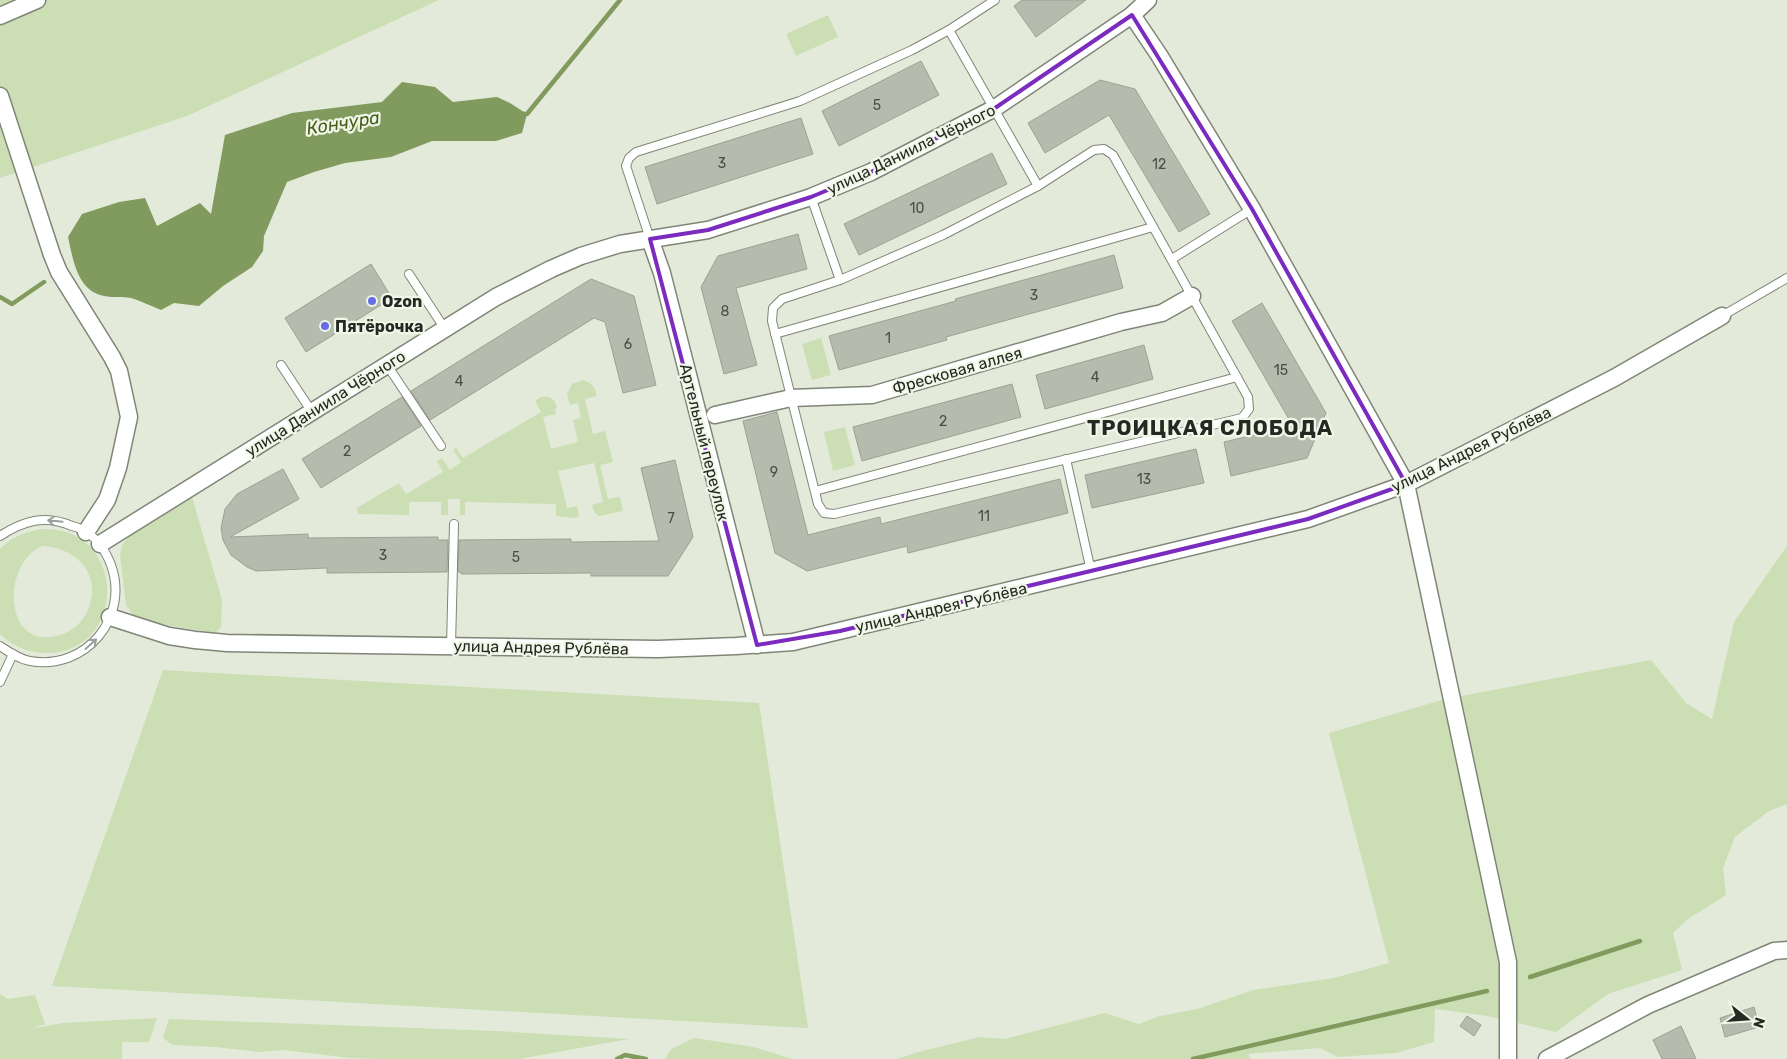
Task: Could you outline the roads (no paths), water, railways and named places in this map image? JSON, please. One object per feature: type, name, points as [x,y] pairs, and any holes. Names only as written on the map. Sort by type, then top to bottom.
[{"type":"street","points":[[0,16],[37,0]]},
{"type":"street","name":"улица Даниила Чёрного","points":[[100,544],[496,297],[580,256],[620,244],[708,230],[811,197],[871,172],[995,108],[1132,15],[1148,0]]},
{"type":"street","points":[[1132,15],[1159,55],[1252,209],[1406,484],[1508,962],[1508,1059]]},
{"type":"street","points":[[0,96],[59,272],[119,371],[130,417],[118,468],[107,500],[86,532]]},
{"type":"street","name":"Артельный переулок","points":[[650,239],[662,273],[757,645]]},
{"type":"street","name":"Фресковая аллея","points":[[715,415],[791,398],[872,395],[1121,322],[1162,313],[1192,296]]},
{"type":"street","name":"улица Андрея Рублёва","points":[[110,617],[169,636],[227,643],[658,649],[793,642],[1308,519],[1406,484],[1614,378],[1722,316]]},
{"type":"street","points":[[1547,1059],[1648,1004],[1774,951],[1787,950]]},
{"type":"lane","points":[[650,239],[626,166],[629,158],[636,152],[800,101],[912,50],[949,30],[995,0]]},
{"type":"lane","points":[[949,30],[1038,186]]},
{"type":"lane","points":[[1104,149],[1113,155],[1237,377],[1248,398],[1249,409],[1242,418],[834,514],[824,513],[818,504],[775,334],[772,321],[773,308],[782,299],[840,280],[942,235],[1038,186],[1094,150],[1104,149]]},
{"type":"lane","points":[[811,197],[840,280]]},
{"type":"lane","points":[[1172,259],[1252,209]]},
{"type":"lane","points":[[775,334],[1153,227]]},
{"type":"lane","points":[[409,274],[445,329]]},
{"type":"lane","points":[[1722,316],[1787,278]]},
{"type":"lane","points":[[281,365],[312,412]]},
{"type":"lane","points":[[387,365],[441,446]]},
{"type":"lane","points":[[815,491],[1237,377]]},
{"type":"lane","points":[[1066,459],[1091,571]]},
{"type":"lane","points":[[0,536],[17,525],[40,520],[63,522],[86,532],[100,544],[108,558],[114,574],[116,592],[114,610],[96,641],[82,652],[65,659],[47,662],[29,661],[0,646]]},
{"type":"lane","points":[[451,646],[454,524]]},
{"type":"lane","points":[[0,682],[13,654]]},
{"type":"water","points":[[402,82],[435,87],[453,102],[497,97],[527,114],[522,133],[496,141],[432,141],[391,157],[345,163],[287,182],[264,236],[263,251],[252,267],[223,286],[199,306],[174,303],[161,310],[131,298],[107,297],[95,293],[82,281],[74,264],[68,237],[82,214],[119,202],[145,198],[157,226],[200,203],[211,214],[225,135],[292,113],[382,102]]},
{"type":"waterway","name":"Кончура","points":[[523,114],[527,114],[620,0]]},
{"type":"waterway","name":"Кончура","points":[[0,297],[12,304],[44,282]]},
{"type":"waterway","points":[[1530,977],[1640,941]]},
{"type":"waterway","points":[[1193,1059],[1487,991]]},
{"type":"waterway","points":[[617,1059],[625,1055],[646,1059]]},
{"type":"place","name":"Ozon","points":[[372,301]]},
{"type":"place","name":"Пятёрочка","points":[[325,326]]},
{"type":"district","name":"ТРОИЦКАЯ СЛОБОДА","points":[[1210,428]]}]
